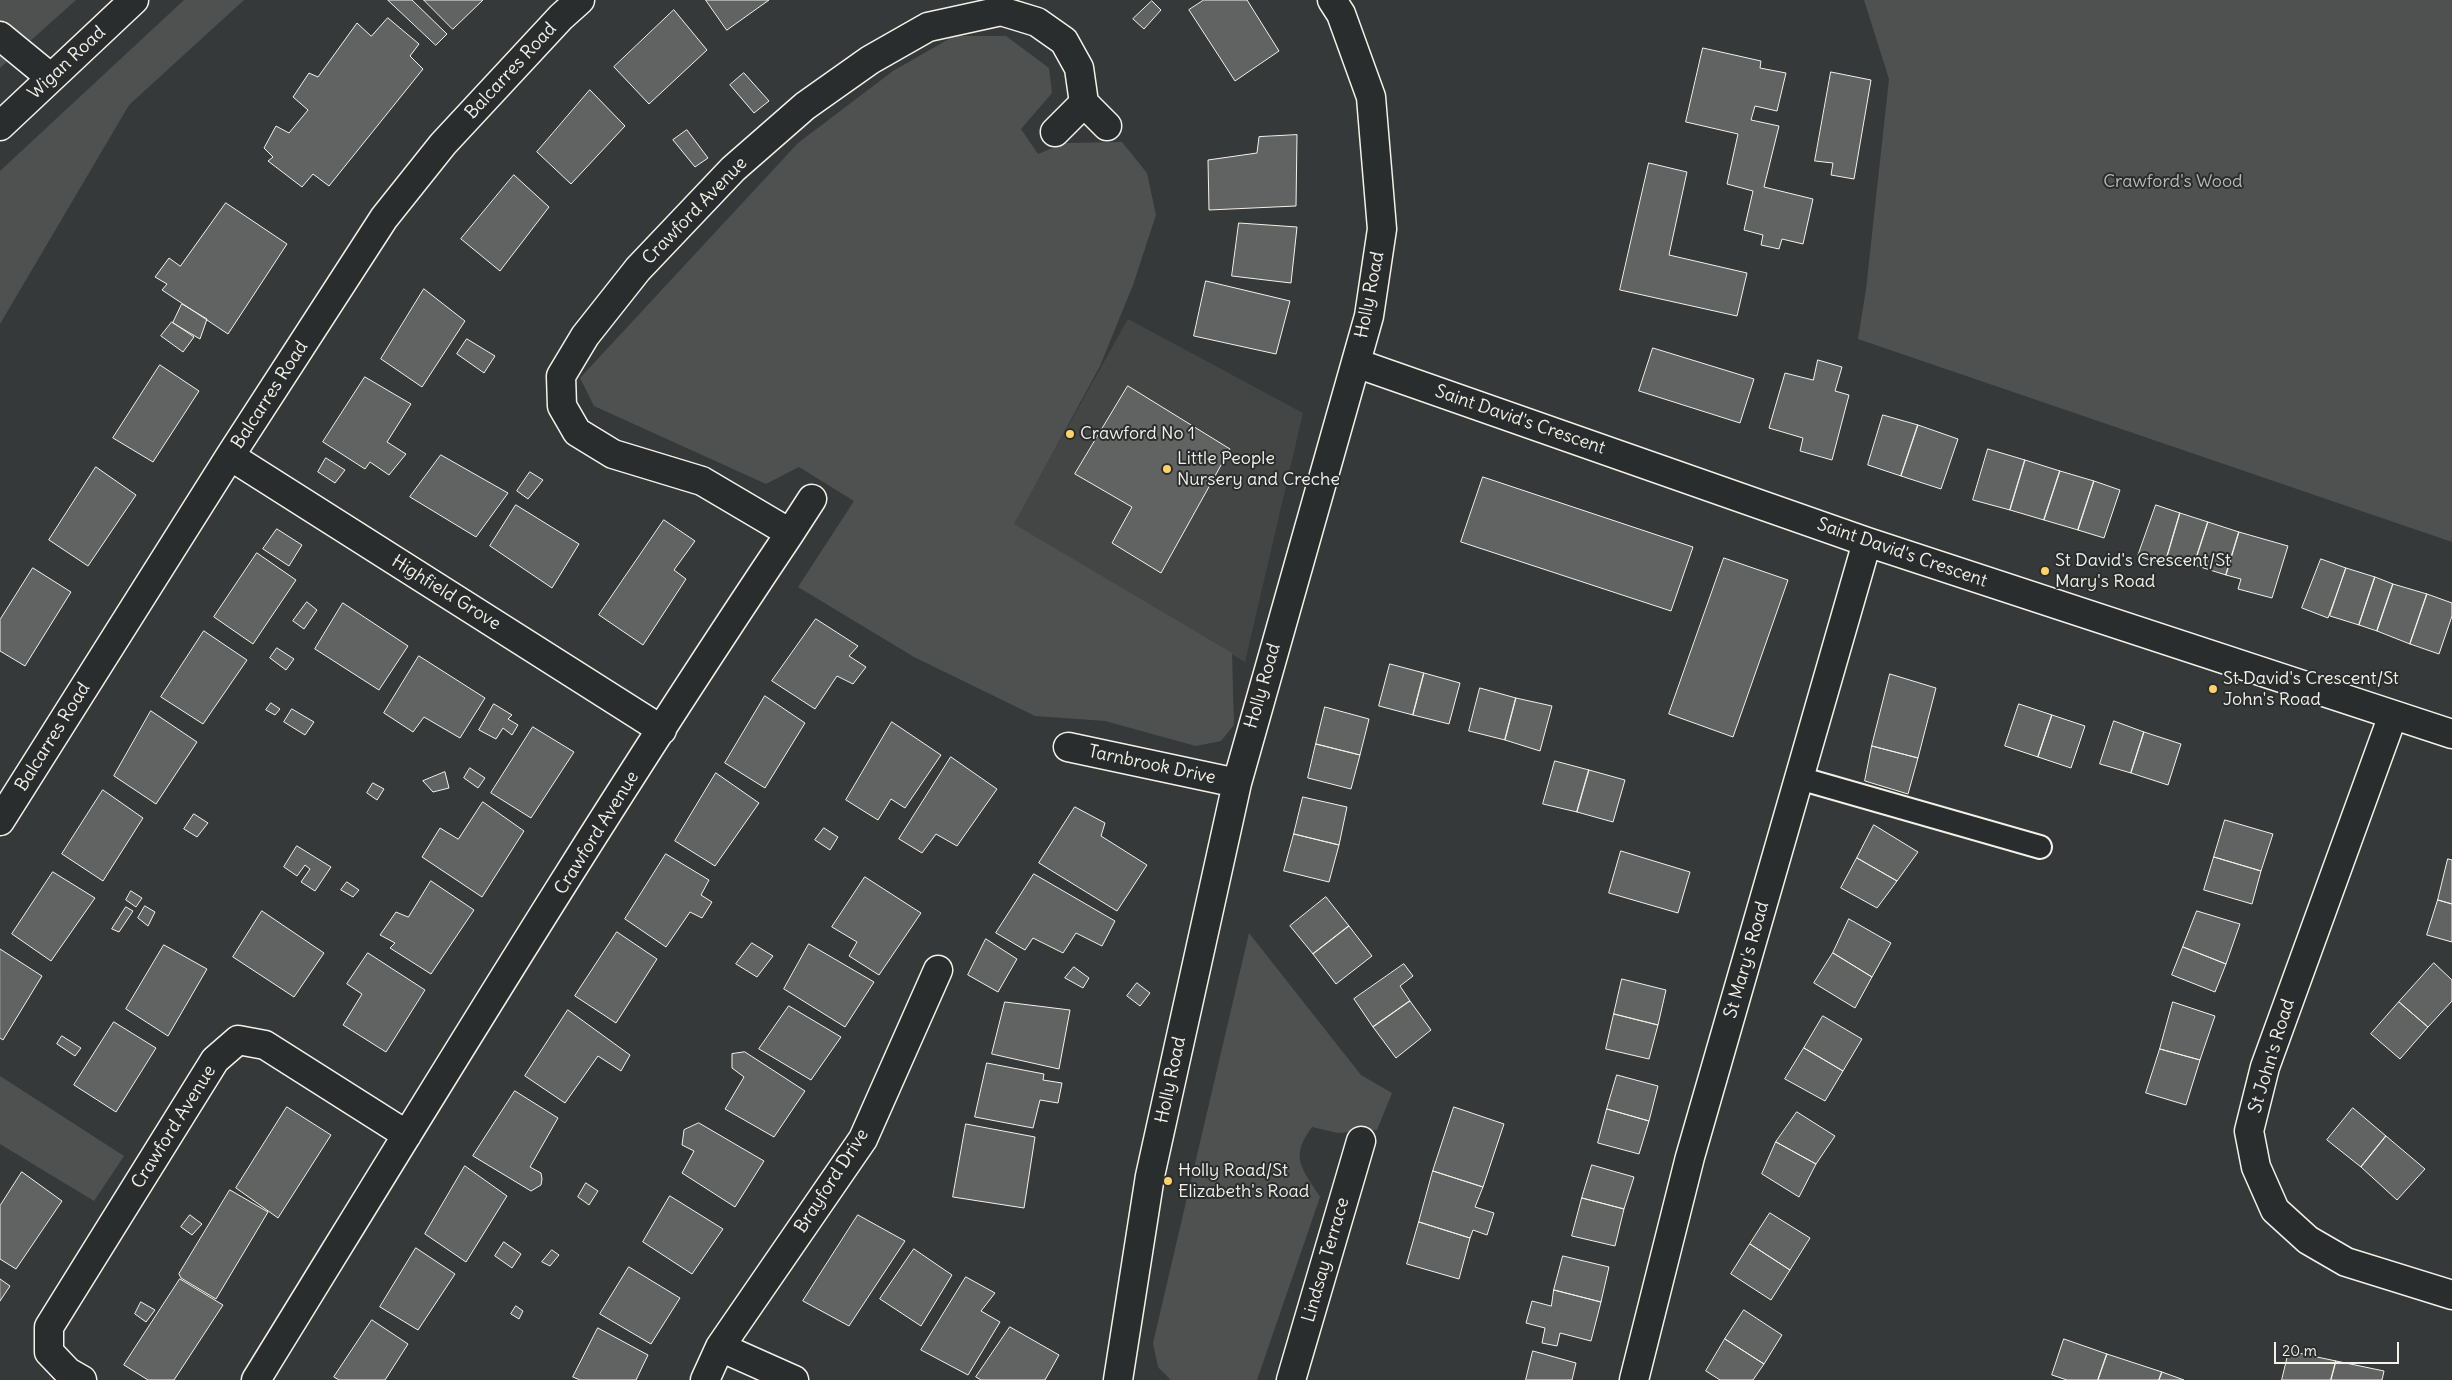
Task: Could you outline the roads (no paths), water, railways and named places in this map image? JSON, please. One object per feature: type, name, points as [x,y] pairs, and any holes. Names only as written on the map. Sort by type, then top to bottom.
[{"type":"street","name":"Wigan Road","points":[[0,126],[134,0]]},
{"type":"street","name":"Balcarres Road","points":[[0,821],[230,456],[384,218],[443,144],[560,17],[580,0]]},
{"type":"street","name":"Holly Road","points":[[1118,1380],[1150,1176],[1237,783],[1369,316],[1382,230],[1371,97],[1342,5]]},
{"type":"street","name":"Crawford Avenue","points":[[790,533],[702,481],[613,454],[576,432],[562,406],[561,376],[585,336],[638,269],[733,169],[805,106],[870,60],[928,27],[1001,11],[1037,22],[1064,41],[1080,68],[1084,103]]},
{"type":"street","points":[[0,36],[50,77]]},
{"type":"street","points":[[1055,132],[1084,103],[1107,126]]},
{"type":"street","name":"Saint David's Crescent","points":[[1356,363],[1868,542],[2452,734]]},
{"type":"street","name":"Highfield Grove","points":[[230,456],[662,730]]},
{"type":"street","name":"Crawford Avenue","points":[[256,1380],[407,1135],[662,730],[812,499]]},
{"type":"street","name":"St Mary's Road","points":[[1634,1380],[1690,1157],[1868,542]]},
{"type":"street","name":"St John's Road","points":[[2393,715],[2265,1067],[2249,1131],[2256,1167],[2275,1210],[2308,1240],[2346,1262],[2452,1295]]},
{"type":"street","name":"Tarnbrook Drive","points":[[1068,747],[1237,783]]},
{"type":"street","name":"Brayford Drive","points":[[705,1380],[720,1347],[862,1139],[938,970]]},
{"type":"street","name":"Crawford Avenue","points":[[82,1380],[68,1372],[49,1352],[49,1327],[215,1060],[238,1040],[264,1045],[407,1135]]},
{"type":"street","name":"Lindsay Terrace","points":[[1290,1380],[1361,1141]]},
{"type":"street","points":[[720,1347],[794,1380]]},
{"type":"lane","points":[[1799,778],[2040,847]]},
{"type":"place","name":"Crawford No 1","points":[[1070,434]]},
{"type":"place","name":"Little People Nursery and Creche","points":[[1167,469]]},
{"type":"place","name":"St David's Crescent/St Mary's Road","points":[[2045,571]]},
{"type":"place","name":"St David's Crescent/St John's Road","points":[[2213,689]]},
{"type":"place","name":"Holly Road/St Elizabeth's Road","points":[[1168,1181]]},
{"type":"park label","name":"Crawford's Wood","points":[[2173,182]]}]
